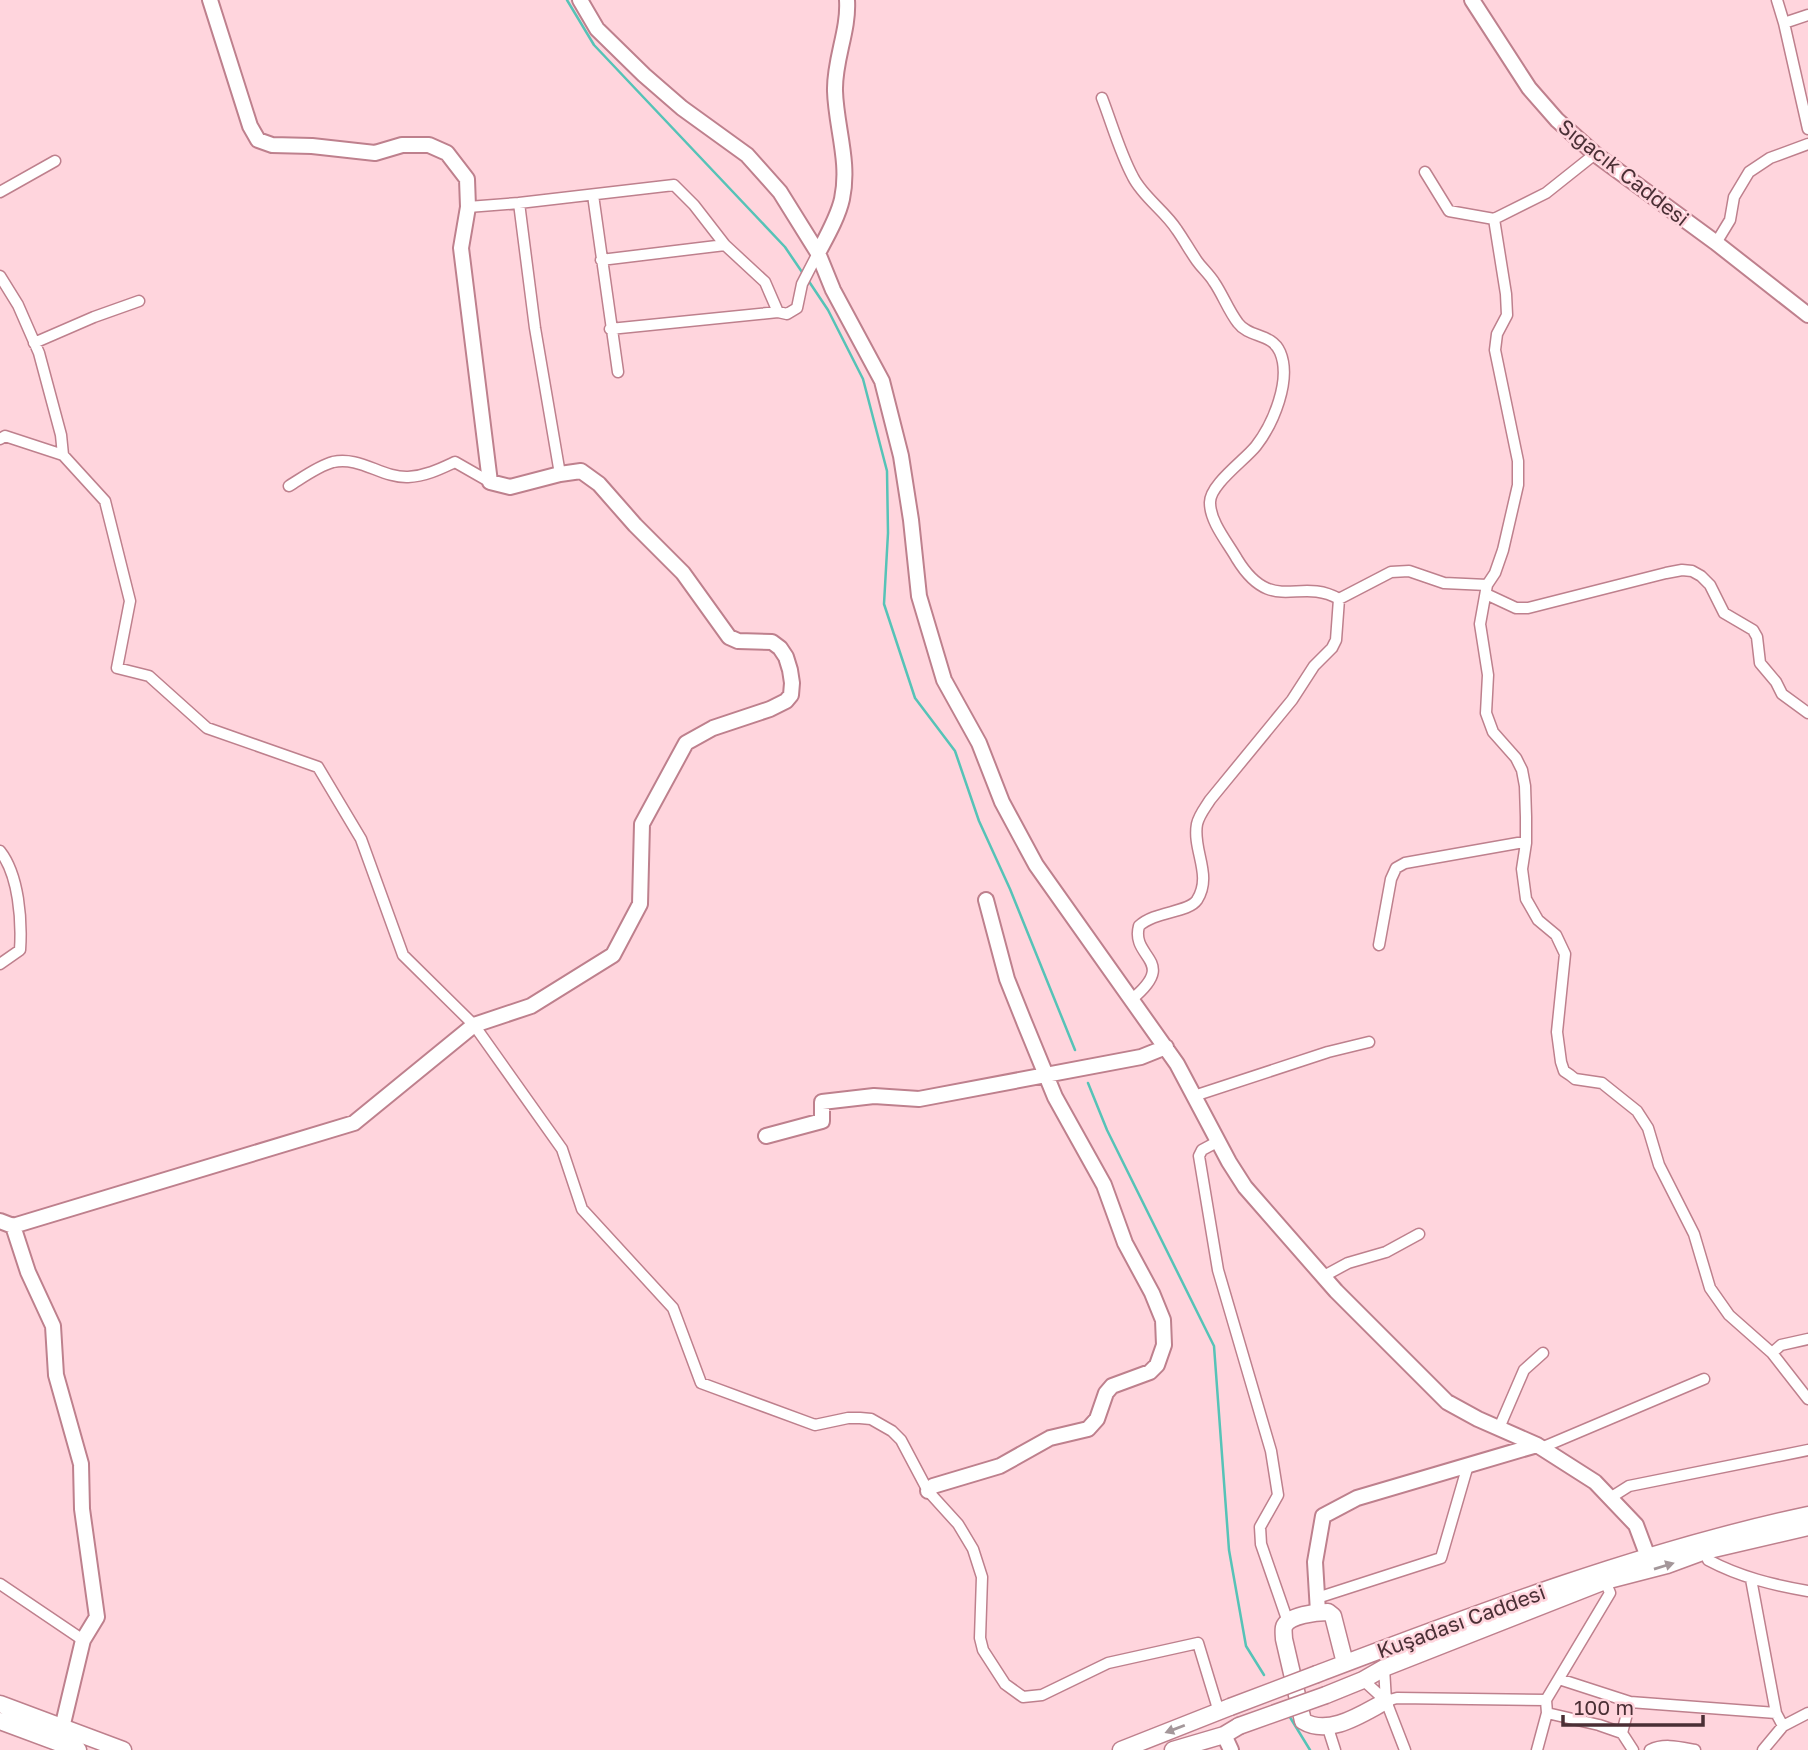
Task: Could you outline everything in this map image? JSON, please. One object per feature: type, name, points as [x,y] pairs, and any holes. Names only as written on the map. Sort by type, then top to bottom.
[{"type":"main road","name":"Kuşadası Caddesi","points":[[1121,1750],[1345,1663],[1594,1574],[1709,1538],[1808,1515]]},
{"type":"main road","name":"Kuşadası Caddesi","points":[[1173,1750],[1228,1742],[1239,1726],[1363,1681],[1384,1668],[1605,1581],[1667,1566],[1705,1551],[1808,1527]]},
{"type":"main road","points":[[1345,1663],[1333,1616],[1317,1605],[1288,1622],[1283,1628],[1303,1721],[1312,1726],[1345,1722],[1385,1700]]},
{"type":"main road","points":[[0,1704],[78,1750]]},
{"type":"main road","points":[[0,1721],[60,1740],[123,1750]]},
{"type":"street","points":[[210,0],[250,126],[258,140],[272,145],[312,146],[375,153],[402,145],[429,145],[447,153],[467,179],[468,207],[460,248],[490,482]]},
{"type":"street","points":[[580,0],[597,29],[644,75],[682,108],[722,135],[754,162],[780,192],[818,253],[833,290],[883,381],[901,456],[919,596],[944,680],[979,743],[1002,802],[1036,865],[1166,1047],[1216,1142],[1245,1187],[1324,1276],[1447,1402],[1539,1446],[1595,1482],[1636,1525],[1648,1557]]},
{"type":"street","points":[[610,329],[778,312],[787,314],[797,308],[802,284],[842,201],[845,162],[835,91],[836,72],[847,25],[847,0]]},
{"type":"street","name":"Sığacık Caddesi","points":[[1472,0],[1529,88],[1557,120],[1595,154],[1808,315]]},
{"type":"street","points":[[1777,0],[1808,129]]},
{"type":"street","points":[[1784,23],[1808,15]]},
{"type":"street","points":[[1102,98],[1133,179],[1176,228],[1241,327],[1272,340],[1282,356],[1284,372],[1280,397],[1271,421],[1256,445],[1211,495],[1209,501],[1214,521],[1248,576],[1258,585],[1282,592],[1316,593],[1339,599],[1399,570],[1444,583],[1487,589],[1516,608],[1528,608],[1666,573],[1692,571],[1710,585],[1724,613],[1753,630],[1757,637],[1760,663],[1782,694],[1808,713]]},
{"type":"street","points":[[1716,243],[1730,220],[1734,197],[1749,172],[1770,158],[1808,144]]},
{"type":"street","points":[[1425,172],[1449,211],[1494,219],[1546,193],[1595,154]]},
{"type":"street","points":[[0,192],[55,161]]},
{"type":"street","points":[[468,207],[674,185],[694,205],[725,245],[765,282],[778,312]]},
{"type":"street","points":[[593,195],[618,372]]},
{"type":"street","points":[[519,203],[535,328],[560,474]]},
{"type":"street","points":[[1494,219],[1505,283],[1507,315],[1497,334],[1495,350],[1518,461],[1518,485],[1503,550],[1487,589],[1480,624],[1488,675],[1486,713],[1493,732],[1517,758],[1522,769],[1526,843],[1522,869],[1526,899],[1538,920],[1556,935],[1564,954],[1557,1032],[1564,1071],[1575,1079],[1602,1083],[1637,1111],[1648,1128],[1659,1165],[1694,1234],[1710,1288],[1728,1315],[1772,1353],[1808,1399]]},
{"type":"street","points":[[601,260],[725,245]]},
{"type":"street","points":[[0,276],[18,305],[34,343],[61,435],[63,455]]},
{"type":"street","points":[[34,343],[139,301]]},
{"type":"street","points":[[0,439],[5,436],[63,455],[105,501],[130,601],[117,668],[149,676],[207,728],[318,767],[361,839],[403,955],[474,1025],[562,1149],[582,1209],[673,1308],[701,1383],[815,1425],[848,1418],[871,1419],[882,1424],[901,1440],[928,1491],[958,1524],[973,1549],[982,1577],[980,1637],[983,1650],[1005,1684],[1023,1698],[1042,1695],[1108,1663],[1198,1643],[1224,1709]]},
{"type":"street","points":[[60,1740],[83,1640],[97,1617],[82,1509],[81,1464],[56,1375],[53,1326],[7,1223],[354,1123],[474,1025],[531,1006],[613,955],[640,904],[642,824],[686,743],[713,728],[771,709],[791,695],[790,670],[780,648],[772,642],[738,641],[729,637],[683,573],[599,484],[582,471],[510,487],[490,482],[456,462],[429,474],[406,477],[386,473],[364,463],[333,462],[289,486]]},
{"type":"street","points":[[1131,1000],[1146,988],[1154,971],[1153,963],[1138,939],[1139,926],[1148,918],[1189,908],[1196,901],[1204,877],[1196,837],[1200,817],[1210,800],[1292,700],[1314,666],[1332,648],[1336,640],[1339,599]]},
{"type":"street","points":[[1379,945],[1391,879],[1396,868],[1405,863],[1518,842],[1526,843]]},
{"type":"street","points":[[0,851],[10,863],[22,928],[20,950],[0,964]]},
{"type":"street","points":[[928,1491],[933,1486],[1000,1466],[1050,1438],[1088,1429],[1097,1419],[1106,1393],[1112,1387],[1150,1373],[1162,1356],[1164,1345],[1163,1320],[1152,1293],[1125,1243],[1110,1198],[1055,1097],[1007,979],[986,900]]},
{"type":"street","points":[[1194,1096],[1328,1052],[1369,1042]]},
{"type":"street","points":[[766,1136],[822,1121],[822,1102],[874,1096],[919,1099],[1141,1057],[1166,1047]]},
{"type":"street","points":[[1216,1142],[1202,1150],[1199,1156],[1218,1270],[1271,1451],[1278,1494],[1260,1527],[1261,1544],[1288,1622]]},
{"type":"street","points":[[1324,1276],[1348,1263],[1386,1252],[1419,1234]]},
{"type":"street","points":[[1772,1353],[1781,1345],[1808,1339]]},
{"type":"street","points":[[1499,1428],[1524,1370],[1543,1353]]},
{"type":"street","points":[[1468,1465],[1441,1558],[1317,1605],[1315,1562],[1323,1516],[1357,1498],[1468,1465],[1539,1446],[1704,1379]]},
{"type":"street","points":[[1610,1498],[1629,1486],[1808,1450]]},
{"type":"street","points":[[1705,1551],[1708,1560],[1751,1579],[1808,1591]]},
{"type":"street","points":[[1751,1579],[1776,1713],[1783,1726]]},
{"type":"street","points":[[1537,1750],[1547,1713],[1546,1700],[1610,1593],[1605,1581]]},
{"type":"street","points":[[0,1584],[83,1640]]},
{"type":"street","points":[[1384,1668],[1385,1700],[1405,1750]]},
{"type":"street","points":[[1559,1679],[1630,1702],[1776,1713]]},
{"type":"street","points":[[1363,1681],[1385,1700]]},
{"type":"street","points":[[1385,1700],[1546,1700]]},
{"type":"street","points":[[1622,1734],[1630,1702]]},
{"type":"street","points":[[1547,1713],[1600,1725],[1622,1734],[1633,1750]]},
{"type":"street","points":[[1763,1750],[1783,1726],[1808,1713]]},
{"type":"street","points":[[1327,1725],[1335,1750]]},
{"type":"street","points":[[1650,1750],[1658,1746],[1673,1746],[1695,1750]]},
{"type":"waterway","points":[[567,0],[594,45],[785,247],[804,275]]},
{"type":"waterway","points":[[808,280],[828,310],[863,379],[887,471],[888,533],[884,604],[915,698],[955,751],[979,821],[1010,889],[1075,1050]]},
{"type":"waterway","points":[[1088,1083],[1107,1130],[1214,1346],[1229,1550],[1246,1646],[1264,1675]]},
{"type":"waterway","points":[[1288,1714],[1310,1750]]}]
